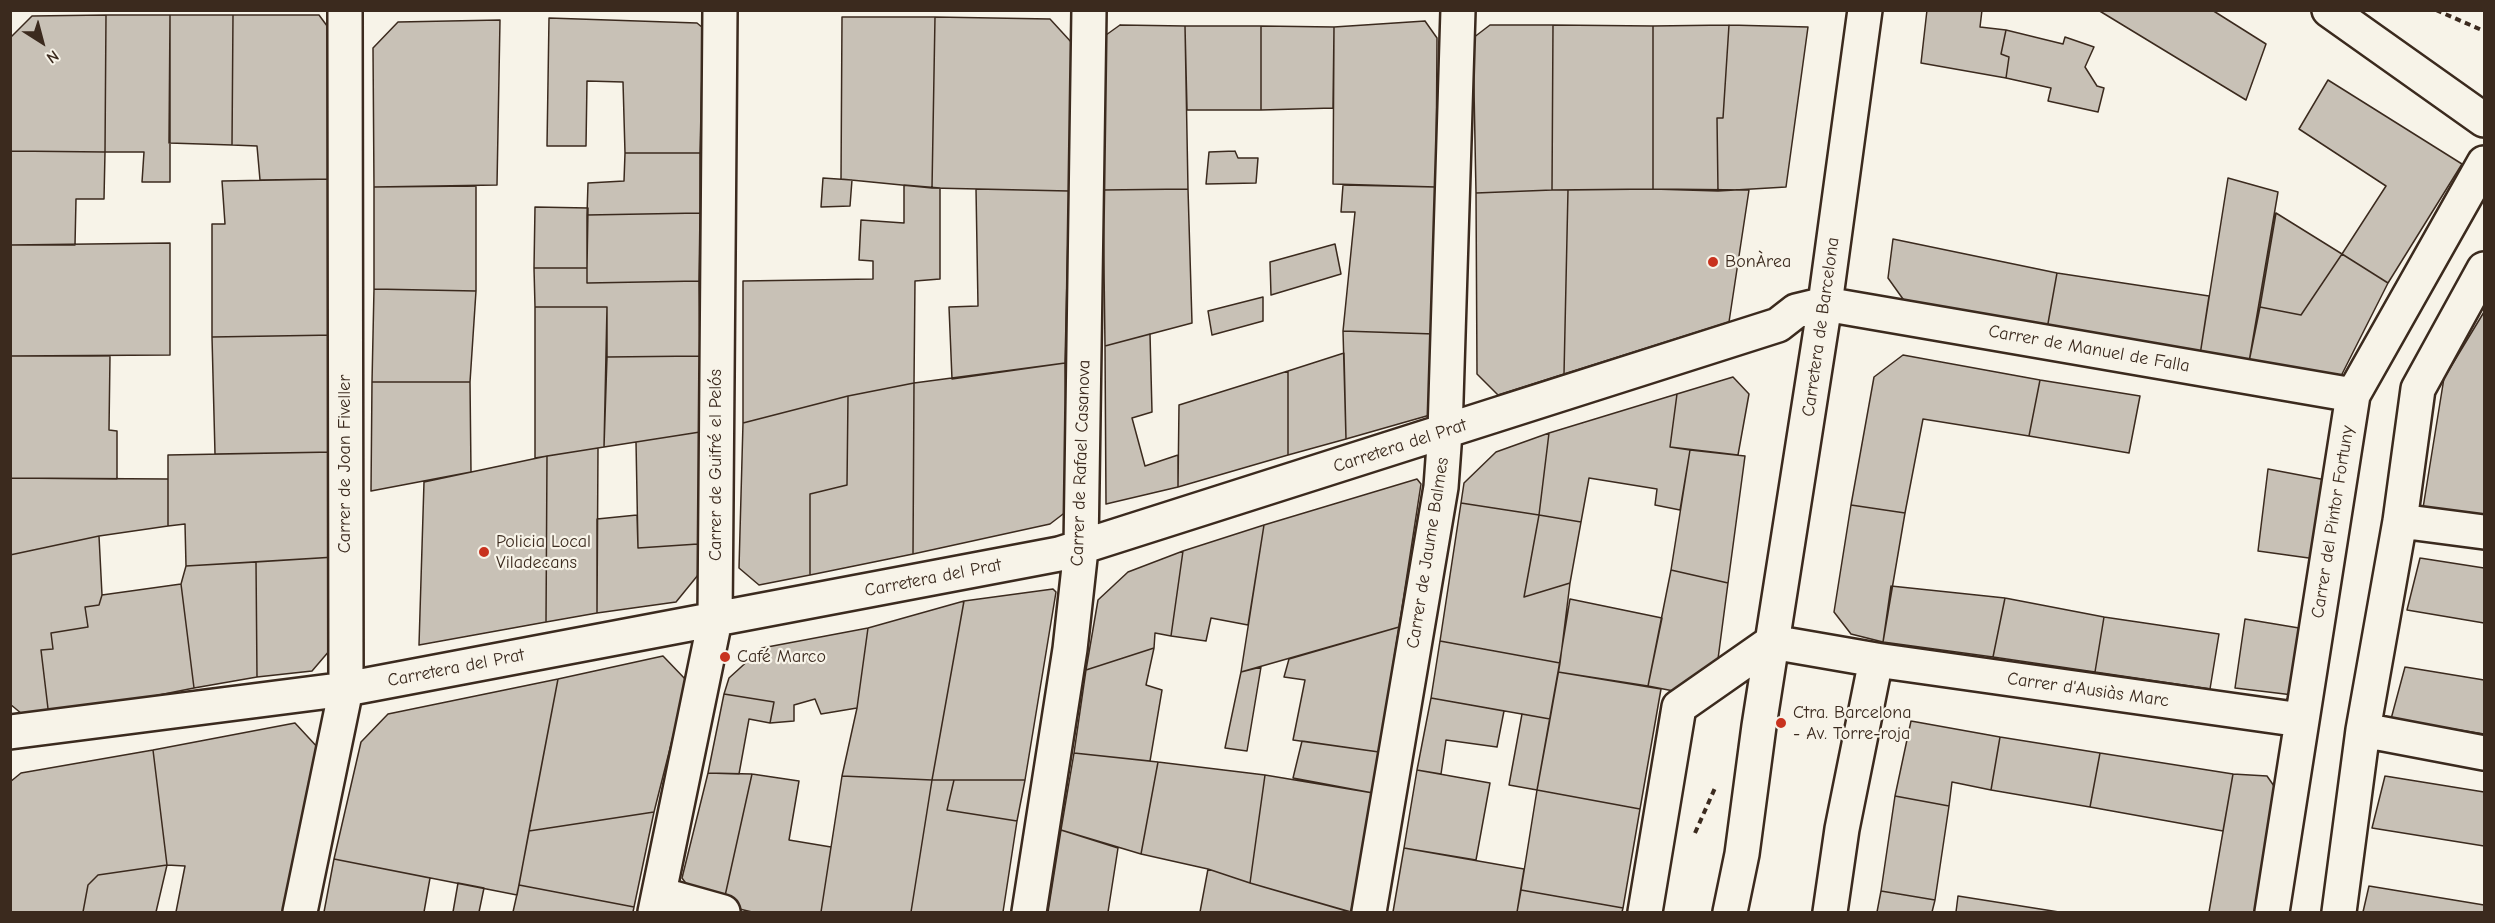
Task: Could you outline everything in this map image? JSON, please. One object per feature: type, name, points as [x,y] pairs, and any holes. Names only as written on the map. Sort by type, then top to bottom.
[{"type":"street","name":"Carrer de Joan Fiveller","points":[[300,912],[346,689],[345,10]]},
{"type":"street","name":"Carrer de Guifré el Pelós","points":[[657,903],[715,620],[720,10]]},
{"type":"street","name":"Carrer de Rafael Casanova","points":[[1029,912],[1070,649],[1081,549],[1089,10]]},
{"type":"street","name":"Carrer de Jaume Balmes","points":[[1369,912],[1441,487],[1445,432],[1458,10]]},
{"type":"street","name":"Carretera de Barcelona","points":[[1730,912],[1742,854],[1772,642],[1825,304],[1865,10]]},
{"type":"street","points":[[2329,10],[2484,120]]},
{"type":"street","name":"Carrer del Pintor Fortuny","points":[[2272,912],[2353,395],[2484,163]]},
{"type":"street","points":[[2339,912],[2363,730],[2400,521],[2418,389],[2484,269]]},
{"type":"street","name":"Carretera del Prat","points":[[10,732],[346,689],[1081,549],[1143,527],[1778,325],[1796,310],[1825,304]]},
{"type":"street","name":"Carrer de Manuel de Falla","points":[[1825,304],[2353,395]]},
{"type":"street","points":[[2400,521],[2484,532]]},
{"type":"street","points":[[1645,912],[1678,707],[1772,642]]},
{"type":"street","name":"Carrer d'Ausiàs Marc","points":[[1772,642],[1876,660],[2301,720]]},
{"type":"street","points":[[1830,912],[1842,829],[1876,660]]},
{"type":"street","points":[[2363,730],[2484,753]]},
{"type":"street","points":[[657,903],[723,912]]},
{"type":"path","points":[[2436,10],[2484,31]]},
{"type":"path","points":[[1691,840],[1715,789],[1716,777]]},
{"type":"building","points":[[1927,10],[1982,10],[1980,27],[2006,30],[2001,54],[2009,57],[2006,78],[1921,63]]},
{"type":"building","points":[[2098,10],[2212,10],[2266,44],[2246,100]]},
{"type":"building","points":[[106,15],[105,152],[10,151],[10,38],[32,16]]},
{"type":"building","points":[[106,15],[170,15],[170,182],[142,182],[144,152],[105,152]]},
{"type":"building","points":[[170,15],[233,15],[232,145],[169,143]]},
{"type":"building","points":[[233,15],[319,15],[333,34],[332,179],[260,180],[257,146],[232,145]]},
{"type":"building","points":[[842,17],[935,17],[932,188],[841,179]]},
{"type":"building","points":[[935,17],[1050,19],[1072,43],[1069,191],[932,188]]},
{"type":"building","points":[[549,18],[697,23],[703,28],[700,153],[625,153],[623,82],[587,81],[586,146],[547,146]]},
{"type":"building","points":[[500,20],[497,185],[374,187],[373,48],[398,22]]},
{"type":"building","points":[[1425,21],[1437,38],[1436,187],[1333,184],[1334,27]]},
{"type":"building","points":[[1120,25],[1185,26],[1188,189],[1103,190],[1106,35]]},
{"type":"building","points":[[1490,25],[1553,25],[1552,190],[1476,193],[1473,38]]},
{"type":"building","points":[[1553,25],[1653,26],[1653,189],[1552,190]]},
{"type":"building","points":[[1729,25],[1808,27],[1786,187],[1718,191],[1717,118],[1723,118]]},
{"type":"building","points":[[1729,25],[1723,118],[1717,118],[1718,191],[1653,189],[1653,26]]},
{"type":"building","points":[[1185,26],[1261,26],[1261,110],[1187,110]]},
{"type":"building","points":[[1261,26],[1334,27],[1333,108],[1261,110]]},
{"type":"building","points":[[2006,30],[2063,44],[2065,37],[2094,47],[2085,67],[2097,86],[2104,88],[2098,112],[2048,101],[2051,88],[2006,78],[2009,57],[2001,54]]},
{"type":"building","points":[[2328,80],[2462,164],[2388,283],[2342,254],[2386,186],[2299,129]]},
{"type":"building","points":[[10,151],[105,152],[104,199],[76,199],[75,245],[10,245]]},
{"type":"building","points":[[1235,151],[1238,158],[1258,158],[1256,183],[1206,184],[1209,152]]},
{"type":"building","points":[[625,153],[700,153],[700,213],[587,215],[588,183],[624,181]]},
{"type":"building","points":[[823,178],[852,180],[850,206],[821,207]]},
{"type":"building","points":[[2228,178],[2278,192],[2249,362],[2200,355]]},
{"type":"building","points":[[332,179],[335,335],[212,337],[212,224],[225,224],[222,181]]},
{"type":"building","points":[[904,185],[940,188],[940,279],[915,281],[914,383],[848,396],[743,423],[743,281],[873,279],[873,261],[859,260],[861,220],[904,223]]},
{"type":"building","points":[[1343,185],[1436,187],[1434,334],[1343,331],[1355,212],[1341,212]]},
{"type":"building","points":[[476,186],[476,291],[374,289],[374,187]]},
{"type":"building","points":[[976,189],[1069,191],[1065,363],[952,379],[949,307],[978,306]]},
{"type":"building","points":[[1188,189],[1192,323],[1105,346],[1103,190]]},
{"type":"building","points":[[1568,190],[1749,190],[1729,322],[1564,374]]},
{"type":"building","points":[[1568,190],[1564,374],[1498,395],[1477,374],[1476,193]]},
{"type":"building","points":[[535,207],[588,208],[587,268],[534,268]]},
{"type":"building","points":[[700,213],[699,281],[587,283],[587,215]]},
{"type":"building","points":[[2276,213],[2342,254],[2301,315],[2260,307]]},
{"type":"building","points":[[1893,239],[2057,273],[2047,329],[1908,306],[1888,278]]},
{"type":"building","points":[[170,243],[170,355],[10,356],[10,245]]},
{"type":"building","points":[[1335,244],[1341,274],[1271,295],[1270,262]]},
{"type":"building","points":[[2342,254],[2388,283],[2339,380],[2249,362],[2260,307],[2301,315]]},
{"type":"building","points":[[534,268],[587,268],[587,283],[699,281],[700,356],[607,357],[607,307],[535,307]]},
{"type":"building","points":[[2057,273],[2209,296],[2200,355],[2047,329]]},
{"type":"building","points":[[374,289],[476,291],[470,382],[372,382]]},
{"type":"building","points":[[1263,297],[1263,321],[1212,335],[1208,311]]},
{"type":"building","points":[[535,307],[607,307],[604,447],[535,458]]},
{"type":"building","points":[[2484,312],[2484,515],[2423,508],[2444,378]]},
{"type":"building","points":[[1343,331],[1434,334],[1430,415],[1346,439]]},
{"type":"building","points":[[1150,334],[1152,412],[1132,418],[1145,466],[1178,455],[1178,487],[1106,504],[1105,346]]},
{"type":"building","points":[[335,335],[334,452],[215,454],[212,337]]},
{"type":"building","points":[[1344,353],[1346,439],[1288,455],[1288,371]]},
{"type":"building","points":[[1903,355],[2040,380],[2029,436],[1923,419],[1905,513],[1851,505],[1874,377]]},
{"type":"building","points":[[10,356],[110,356],[109,430],[117,431],[117,479],[10,478]]},
{"type":"building","points":[[700,356],[700,432],[604,447],[607,357]]},
{"type":"building","points":[[1065,363],[1067,511],[1050,524],[913,554],[914,383]]},
{"type":"building","points":[[1288,371],[1288,455],[1178,487],[1179,405]]},
{"type":"building","points":[[1733,377],[1749,394],[1738,455],[1670,447],[1677,394]]},
{"type":"building","points":[[2040,380],[2140,396],[2129,453],[2029,436]]},
{"type":"building","points":[[372,382],[470,382],[471,472],[371,491]]},
{"type":"building","points":[[914,383],[913,554],[810,575],[810,494],[847,485],[848,396]]},
{"type":"building","points":[[1677,394],[1670,447],[1690,450],[1680,510],[1655,505],[1657,489],[1589,478],[1581,522],[1539,515],[1549,433]]},
{"type":"building","points":[[848,396],[847,485],[810,494],[810,575],[759,585],[739,568],[743,423]]},
{"type":"building","points":[[700,432],[698,544],[638,548],[636,442]]},
{"type":"building","points":[[1549,433],[1539,515],[1461,503],[1464,483],[1496,452]]},
{"type":"building","points":[[598,448],[597,613],[546,622],[547,456]]},
{"type":"building","points":[[1690,450],[1745,456],[1728,583],[1671,570]]},
{"type":"building","points":[[334,452],[335,557],[186,566],[185,524],[168,526],[168,455]]},
{"type":"building","name":"Policia Local Viladecans","points":[[547,456],[546,622],[419,645],[424,482]]},
{"type":"building","points":[[2268,469],[2326,480],[2316,559],[2258,551]]},
{"type":"building","points":[[10,478],[168,479],[168,526],[99,536],[10,555]]},
{"type":"building","points":[[1417,479],[1421,484],[1399,627],[1241,672],[1264,525]]},
{"type":"building","points":[[1461,503],[1539,515],[1524,597],[1570,583],[1560,663],[1440,641]]},
{"type":"building","points":[[1851,505],[1905,513],[1883,642],[1851,634],[1834,612]]},
{"type":"building","points":[[637,515],[638,548],[698,544],[698,575],[676,602],[597,613],[597,519]]},
{"type":"building","points":[[1539,515],[1581,522],[1570,583],[1524,597]]},
{"type":"building","points":[[1264,525],[1248,625],[1211,618],[1206,641],[1171,636],[1183,551]]},
{"type":"building","points":[[99,536],[102,595],[99,605],[85,607],[88,627],[51,633],[53,649],[41,650],[49,717],[28,719],[10,704],[10,555]]},
{"type":"building","points":[[1183,551],[1171,636],[1155,633],[1154,648],[1086,670],[1098,600],[1128,572]]},
{"type":"building","points":[[335,557],[336,643],[312,671],[257,677],[256,562]]},
{"type":"building","points":[[2420,558],[2484,568],[2484,623],[2407,610]]},
{"type":"building","points":[[256,562],[257,677],[194,688],[181,584],[186,566]]},
{"type":"building","points":[[1671,570],[1728,583],[1718,659],[1689,694],[1648,686]]},
{"type":"building","points":[[181,584],[194,688],[49,717],[41,650],[53,649],[51,633],[88,627],[85,607],[99,605],[102,595]]},
{"type":"building","points":[[1891,586],[2005,598],[1993,657],[1883,642]]},
{"type":"building","points":[[1053,589],[1056,592],[1025,780],[932,780],[964,601]]},
{"type":"building","points":[[2005,598],[2104,617],[2095,672],[1993,657]]},
{"type":"building","points":[[1570,599],[1662,618],[1648,686],[1558,672]]},
{"type":"building","points":[[964,601],[932,780],[842,776],[857,708],[868,628]]},
{"type":"building","points":[[2104,617],[2219,634],[2210,689],[2095,672]]},
{"type":"building","points":[[2245,619],[2305,629],[2293,695],[2235,688]]},
{"type":"building","points":[[1399,627],[1379,752],[1293,740],[1305,680],[1284,677],[1289,659]]},
{"type":"building","points":[[868,628],[857,708],[821,714],[815,699],[794,705],[794,721],[770,723],[774,702],[724,694],[729,678],[762,648]]},
{"type":"building","points":[[1440,641],[1560,663],[1550,719],[1431,698]]},
{"type":"building","points":[[1154,648],[1146,685],[1162,690],[1150,761],[1074,753],[1086,670]]},
{"type":"building","points":[[663,656],[687,681],[654,812],[529,831],[558,679]]},
{"type":"building","points":[[1261,667],[1247,751],[1225,748],[1241,672]]},
{"type":"building","points":[[2405,667],[2484,680],[2484,734],[2391,719]]},
{"type":"building","points":[[1558,672],[1661,689],[1640,809],[1537,790]]},
{"type":"building","points":[[558,679],[517,895],[334,859],[361,742],[388,714]]},
{"type":"building","points":[[724,694],[774,702],[770,723],[749,719],[739,774],[708,773]]},
{"type":"building","points":[[1431,698],[1504,711],[1497,747],[1446,740],[1441,774],[1417,770]]},
{"type":"building","points":[[1522,714],[1550,719],[1537,790],[1509,785]]},
{"type":"building","points":[[1911,721],[2000,737],[1991,790],[1952,782],[1949,806],[1895,796]]},
{"type":"building","points":[[295,723],[320,750],[283,912],[176,912],[185,866],[167,865],[153,750]]},
{"type":"building","points":[[2000,737],[2100,753],[2090,807],[1991,790]]},
{"type":"building","points":[[1302,741],[1379,752],[1373,793],[1293,778]]},
{"type":"building","points":[[153,750],[167,865],[98,875],[88,885],[83,912],[10,912],[10,782],[21,773]]},
{"type":"building","points":[[1074,753],[1158,762],[1141,854],[1061,830]]},
{"type":"building","points":[[2100,753],[2233,774],[2223,831],[2090,807]]},
{"type":"building","points":[[1158,762],[1265,775],[1250,883],[1208,869],[1141,854]]},
{"type":"building","points":[[1417,770],[1490,783],[1476,860],[1404,848]]},
{"type":"building","points":[[708,773],[752,774],[723,905],[696,897],[682,878]]},
{"type":"building","points":[[752,774],[799,781],[789,840],[831,847],[821,912],[752,912],[723,905]]},
{"type":"building","points":[[2233,774],[2267,776],[2281,796],[2259,912],[2209,912]]},
{"type":"building","points":[[1265,775],[1373,793],[1351,912],[1250,883]]},
{"type":"building","points":[[842,776],[932,780],[911,912],[821,912]]},
{"type":"building","points":[[2385,776],[2484,792],[2484,846],[2372,828]]},
{"type":"building","points":[[932,780],[954,780],[947,810],[1017,821],[1003,912],[911,912]]},
{"type":"building","points":[[954,780],[1025,780],[1017,821],[947,810]]},
{"type":"building","points":[[1537,790],[1640,809],[1623,908],[1521,890]]},
{"type":"building","points":[[1895,796],[1949,806],[1935,900],[1881,891]]},
{"type":"building","points":[[654,812],[634,907],[519,885],[529,831]]},
{"type":"building","points":[[1061,830],[1118,848],[1108,912],[1048,912]]},
{"type":"building","points":[[1404,848],[1524,869],[1517,912],[1393,912]]},
{"type":"building","points":[[334,859],[430,878],[424,912],[324,912]]},
{"type":"building","points":[[167,865],[156,912],[83,912],[88,885],[98,875]]},
{"type":"building","points":[[1208,869],[1250,883],[1350,912],[1200,912]]},
{"type":"building","points":[[458,883],[484,888],[479,912],[453,912]]},
{"type":"building","points":[[519,885],[634,907],[633,912],[513,912]]},
{"type":"building","points":[[2369,886],[2484,905],[2484,912],[2363,912]]},
{"type":"building","points":[[1521,890],[1623,908],[1622,912],[1517,912]]},
{"type":"building","points":[[1881,891],[1935,900],[1932,912],[1877,912]]},
{"type":"building","points":[[1958,896],[2059,912],[1956,912]]},
{"type":"place","name":"BonÀrea","points":[[1713,262]]},
{"type":"place","name":"Policia Local Viladecans","points":[[484,552]]},
{"type":"place","name":"Café Marco","points":[[725,657]]},
{"type":"place","name":"Ctra. Barcelona - Av. Torre-roja","points":[[1781,723]]}]
